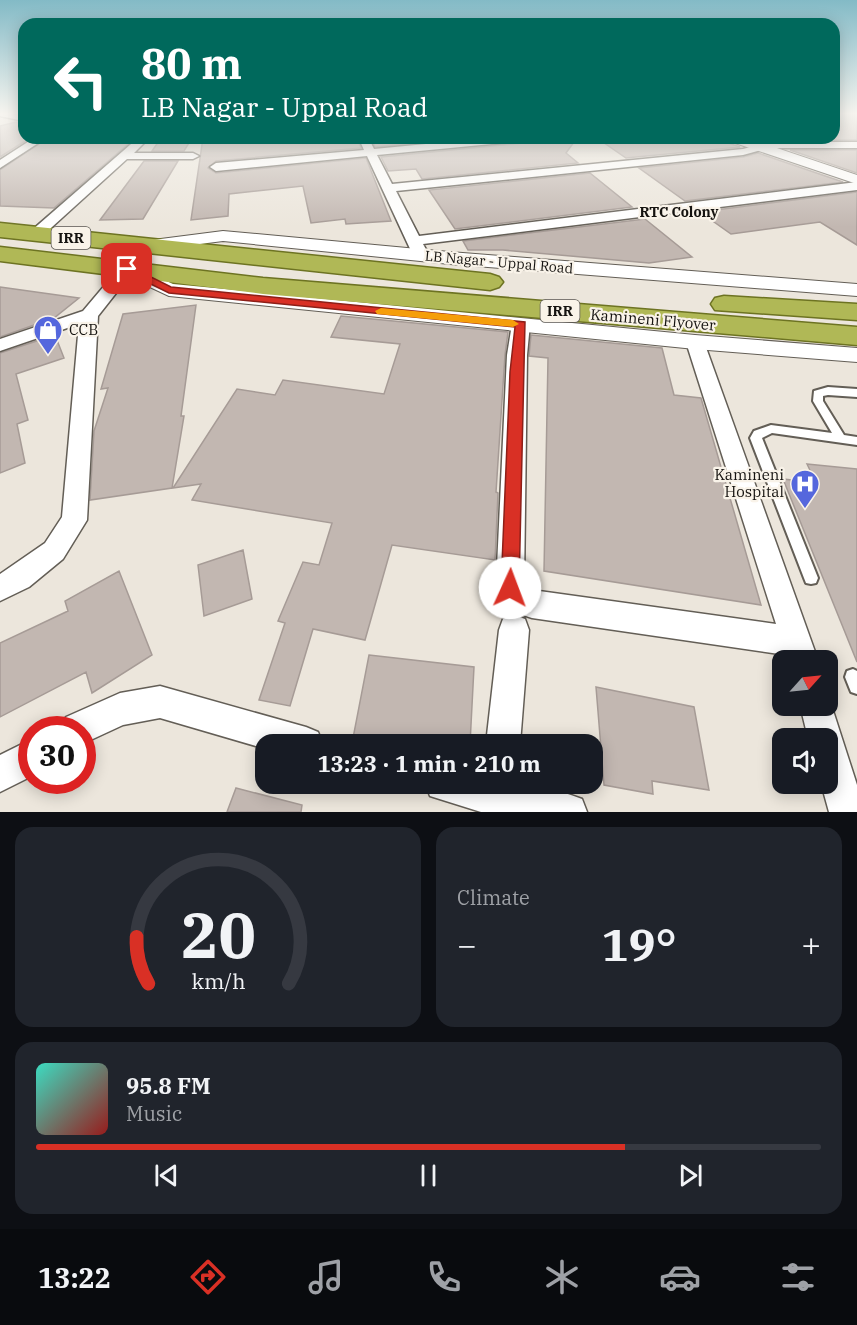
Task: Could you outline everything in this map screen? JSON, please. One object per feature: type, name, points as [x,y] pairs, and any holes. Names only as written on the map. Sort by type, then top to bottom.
[{"type":"highway","name":"IRR","points":[[13,235],[141,246]]},
{"type":"highway","name":"Kamineni Flyover","points":[[141,246],[670,299],[857,312]]},
{"type":"highway","name":"IRR","points":[[0,254],[127,269]]},
{"type":"highway","name":"Kamineni Flyover","points":[[127,269],[263,285],[857,336]]},
{"type":"street","points":[[0,165],[21,151]]},
{"type":"street","points":[[13,235],[130,151]]},
{"type":"street","points":[[216,167],[369,151],[417,248],[857,186]]},
{"type":"street","points":[[389,188],[747,151]]},
{"type":"street","points":[[778,151],[857,180]]},
{"type":"street","points":[[781,151],[857,175]]},
{"type":"street","points":[[125,156],[193,156]]},
{"type":"street","name":"LB Nagar - Uppal Road","points":[[141,246],[223,236],[417,248],[857,290]]},
{"type":"street","points":[[0,345],[89,315],[127,269],[169,290],[695,342],[857,355]]},
{"type":"street","points":[[0,588],[19,578],[54,551],[74,520],[89,315]]},
{"type":"street","points":[[521,324],[510,576],[510,588],[514,596],[532,604],[795,650]]},
{"type":"street","points":[[695,342],[801,650]]},
{"type":"street","points":[[504,734],[514,630]]},
{"type":"street","points":[[96,720],[120,709],[160,702],[271,734]]},
{"type":"street","points":[[0,774],[18,764]]},
{"type":"street","points":[[838,781],[847,812]]},
{"type":"street","points":[[484,794],[569,812]]},
{"type":"lane","points":[[840,439],[818,401],[818,394],[828,391],[857,393]]},
{"type":"lane","points":[[811,578],[756,438],[758,434],[771,429],[857,441]]},
{"type":"building","points":[[0,151],[10,151],[0,157]]},
{"type":"building","points":[[29,151],[120,151],[54,208],[0,206],[0,170]]},
{"type":"building","points":[[201,151],[329,151],[216,161],[208,168],[216,173],[366,158],[391,221],[346,224],[345,219],[311,223],[303,186],[229,194],[228,216],[191,220]]},
{"type":"building","points":[[443,151],[568,151],[566,153],[578,163],[422,179],[416,169],[388,171],[381,157]]},
{"type":"building","points":[[616,151],[700,151],[626,158]]},
{"type":"building","points":[[793,151],[857,151],[857,173]]},
{"type":"building","points":[[758,153],[843,182],[685,201],[639,168],[743,157]]},
{"type":"building","points":[[144,161],[178,161],[143,219],[100,220]]},
{"type":"building","points":[[590,173],[632,207],[455,229],[429,190]]},
{"type":"building","points":[[857,192],[857,245],[820,222],[731,234],[700,212]]},
{"type":"building","points":[[645,219],[692,257],[649,263],[503,250],[468,250],[463,241]]},
{"type":"building","points":[[0,287],[79,298],[54,318],[0,337]]},
{"type":"building","points":[[196,305],[181,416],[184,416],[172,488],[90,500],[94,431],[108,388],[101,389],[123,314]]},
{"type":"building","points":[[341,316],[508,332],[496,492],[498,493],[495,560],[392,545],[365,640],[313,629],[290,706],[259,700],[285,623],[278,621],[303,562],[319,565],[332,523],[192,500],[201,484],[173,488],[237,389],[275,395],[283,380],[384,394],[400,344],[331,337]]},
{"type":"building","points":[[55,335],[64,358],[16,374],[28,420],[17,424],[25,463],[0,473],[0,353]]},
{"type":"building","points":[[531,335],[662,348],[674,395],[701,398],[761,605],[544,571],[548,358],[529,356]]},
{"type":"building","points":[[807,464],[857,469],[857,662],[783,479],[816,483]]},
{"type":"building","points":[[243,550],[252,599],[204,616],[198,565]]},
{"type":"building","points":[[119,571],[152,655],[92,693],[86,672],[0,717],[0,643],[68,611],[65,601]]},
{"type":"building","points":[[369,655],[474,667],[471,734],[354,734]]},
{"type":"building","points":[[596,687],[694,707],[709,790],[652,781],[653,794],[604,785],[603,734],[600,734]]},
{"type":"building","points":[[236,788],[302,805],[301,812],[227,812]]},
{"type":"slow traffic","points":[[381,311],[513,324]]},
{"type":"place","name":"CCB","points":[[48,356]]},
{"type":"place","name":"Kamineni Hospital","points":[[805,510]]},
{"type":"district","name":"RTC Colony","points":[[679,212]]},
{"type":"route","points":[[127,269],[169,290],[521,324],[517,372],[510,588]]}]
